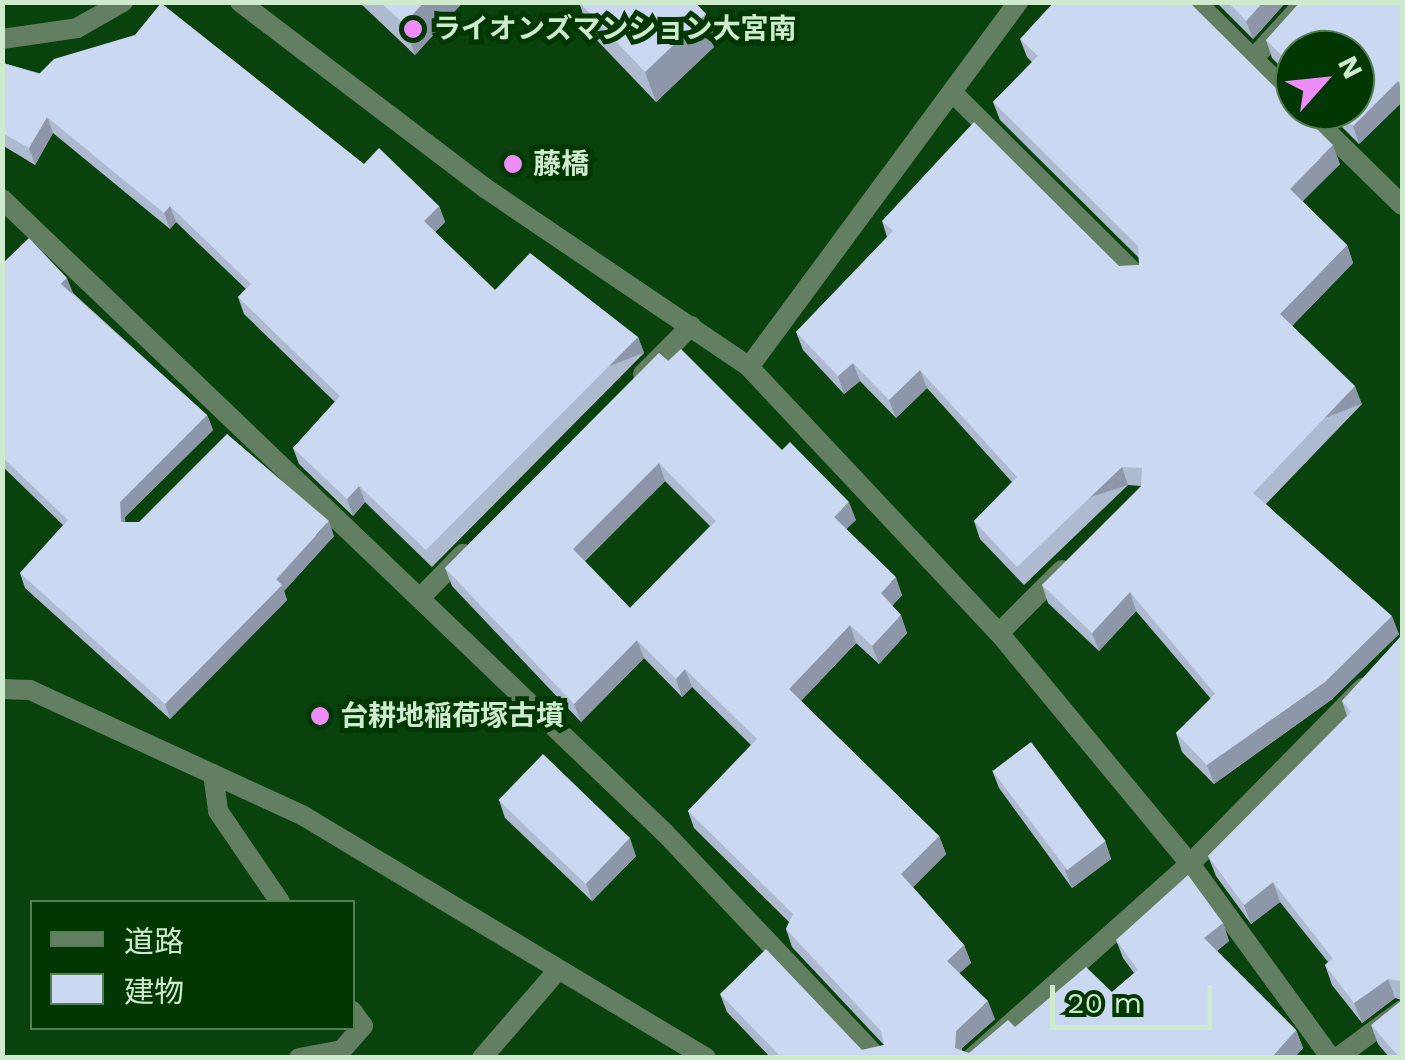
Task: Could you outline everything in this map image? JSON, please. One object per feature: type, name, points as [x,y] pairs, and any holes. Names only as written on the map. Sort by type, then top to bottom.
[{"type":"street","points":[[2,39],[77,28],[124,2]]},
{"type":"street","points":[[240,2],[485,188],[749,367],[999,633],[1190,864],[1334,1058],[1402,1010]]},
{"type":"street","points":[[749,367],[1018,2]]},
{"type":"street","points":[[1196,2],[1275,80]]},
{"type":"street","points":[[1254,59],[1305,2]]},
{"type":"street","points":[[952,92],[1135,274]]},
{"type":"street","points":[[1326,130],[1402,205]]},
{"type":"street","points":[[2,200],[242,420],[422,596],[878,1058]]},
{"type":"street","points":[[624,394],[691,326]]},
{"type":"street","points":[[216,447],[242,420]]},
{"type":"street","points":[[422,596],[476,542]]},
{"type":"street","points":[[999,633],[1083,550]]},
{"type":"street","points":[[972,1058],[1190,864],[1376,674]]},
{"type":"street","points":[[2,689],[30,690],[302,815],[706,1058]]},
{"type":"street","points":[[213,774],[218,810],[279,900]]},
{"type":"street","points":[[482,1058],[558,970]]},
{"type":"street","points":[[298,1058],[342,1050],[363,1026],[355,1015]]},
{"type":"building","points":[[380,2],[424,2],[404,24]]},
{"type":"building","points":[[579,2],[695,2],[706,14],[645,72]]},
{"type":"building","points":[[1054,2],[1189,2],[1275,87],[1275,130],[1318,130],[1333,145],[1290,189],[1347,245],[1280,314],[1355,386],[1253,493],[1392,616],[1325,682],[1207,765],[1176,733],[1215,694],[1130,592],[1092,633],[1042,585],[1141,487],[1142,468],[1122,467],[1017,567],[974,521],[1017,477],[920,370],[889,400],[853,363],[838,376],[796,332],[893,231],[882,221],[974,122],[1119,266],[1139,265],[1138,246],[993,102],[1038,56],[1020,39]]},
{"type":"building","points":[[1228,2],[1263,2],[1246,21]]},
{"type":"building","points":[[1300,2],[1402,2],[1402,85],[1398,81],[1375,104],[1375,30],[1275,30],[1275,49],[1266,40]]},
{"type":"building","points":[[161,3],[364,164],[379,148],[439,206],[424,221],[495,290],[530,253],[638,337],[426,550],[359,486],[347,499],[293,448],[340,396],[238,297],[251,284],[170,206],[164,213],[47,117],[29,148],[2,133],[3,63],[39,74],[54,59],[135,35]]},
{"type":"building","points":[[29,238],[67,278],[61,284],[207,415],[120,502],[121,522],[139,522],[227,434],[329,521],[276,579],[282,585],[165,704],[20,573],[68,520],[2,457],[2,264]]},
{"type":"building","points":[[681,349],[782,450],[790,442],[849,502],[834,517],[896,577],[881,593],[901,615],[872,646],[850,625],[789,689],[939,836],[901,874],[964,945],[947,961],[988,1001],[956,1031],[955,1048],[969,1053],[1008,1020],[1015,1027],[1086,967],[1112,992],[1138,970],[1116,940],[1188,875],[1223,923],[1204,938],[1296,1030],[1271,1058],[782,1058],[720,994],[766,949],[862,1050],[884,1045],[881,1031],[786,929],[793,914],[688,811],[757,739],[685,669],[676,679],[637,640],[574,704],[445,568],[659,353],[668,361]],"holes":[[[659,463],[716,521],[630,608],[573,549]]]},
{"type":"building","points":[[1402,635],[1402,981],[1388,979],[1354,1003],[1325,965],[1333,959],[1273,882],[1244,905],[1208,856],[1351,712],[1342,701]]},
{"type":"building","points":[[1031,742],[1106,841],[1067,870],[993,771]]},
{"type":"building","points":[[543,754],[630,838],[586,884],[499,800]]},
{"type":"building","points":[[1402,1000],[1402,1058],[1400,1058],[1371,1025]]},
{"type":"place","name":"ライオンズマンション大宮南","points":[[413,29]]},
{"type":"place","name":"藤橋","points":[[513,164]]},
{"type":"place","name":"台耕地稲荷塚古墳","points":[[320,716]]}]
